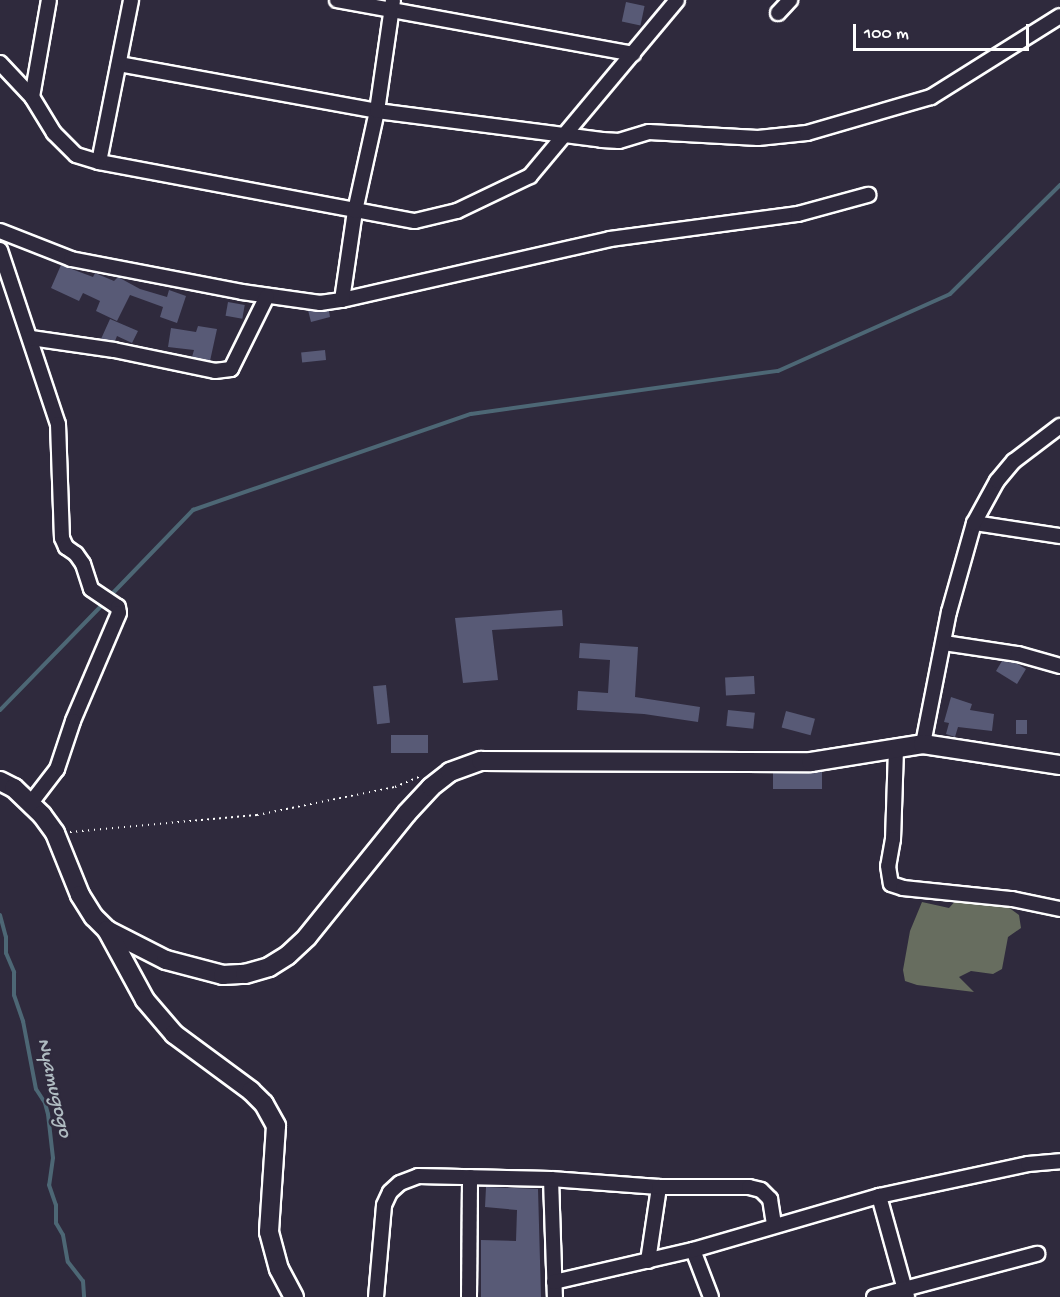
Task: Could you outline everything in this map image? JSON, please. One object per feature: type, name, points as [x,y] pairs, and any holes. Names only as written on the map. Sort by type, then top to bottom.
[{"type":"main road","points":[[107,930],[166,960],[197,970],[224,975],[245,974],[269,967],[308,937],[430,787],[450,772],[481,761],[764,764],[851,758],[923,744],[1060,765]]},
{"type":"main road","points":[[0,781],[14,788],[55,833],[80,895],[94,917],[107,930],[145,1000],[167,1025],[251,1091],[264,1104],[276,1126],[269,1232],[279,1269],[294,1297]]},
{"type":"street","points":[[32,97],[49,0]]},
{"type":"street","points":[[99,162],[131,0]]},
{"type":"street","points":[[337,0],[392,5],[633,54]]},
{"type":"street","points":[[0,63],[32,97],[63,144],[76,155],[99,162],[415,221],[457,211],[530,176],[677,0]]},
{"type":"street","points":[[778,13],[790,0]]},
{"type":"street","points":[[342,300],[355,211],[377,111],[392,5]]},
{"type":"street","points":[[119,64],[377,111],[564,135],[619,141],[650,132],[758,138],[807,133],[931,97],[1060,16]]},
{"type":"street","points":[[0,231],[71,259],[267,296],[320,303],[342,300],[610,239],[798,214],[868,195]]},
{"type":"street","points":[[0,250],[32,338],[58,424],[63,537],[66,547],[76,554],[83,564],[91,589],[118,607],[119,613],[72,721],[57,769],[30,804]]},
{"type":"street","points":[[32,338],[114,350],[214,371],[231,369],[267,296]]},
{"type":"street","points":[[923,744],[962,560],[974,523],[997,481],[1014,461],[1060,426]]},
{"type":"street","points":[[974,523],[1060,536]]},
{"type":"street","points":[[944,643],[1018,654],[1060,666]]},
{"type":"street","points":[[897,749],[893,839],[888,866],[891,884],[903,888],[1012,899],[1060,909]]},
{"type":"street","points":[[554,1282],[693,1250],[879,1196],[1028,1164],[1060,1161]]},
{"type":"street","points":[[376,1297],[384,1205],[390,1192],[400,1183],[418,1176],[551,1179],[659,1187],[761,1190],[770,1199],[774,1225]]},
{"type":"street","points":[[469,1297],[470,1177]]},
{"type":"street","points":[[551,1179],[555,1297]]},
{"type":"street","points":[[648,1261],[659,1187]]},
{"type":"street","points":[[879,1196],[907,1293]]},
{"type":"street","points":[[693,1250],[711,1297]]},
{"type":"street","points":[[874,1297],[907,1293],[1037,1254]]},
{"type":"path","points":[[55,833],[257,815],[395,788],[422,775]]},
{"type":"green space","points":[[958,898],[997,899],[1019,915],[1021,928],[1008,937],[1002,969],[993,974],[971,971],[959,977],[974,992],[917,985],[905,981],[903,970],[910,931],[922,902],[949,908]]},
{"type":"building","points":[[626,2],[645,6],[640,26],[622,22]]},
{"type":"building","points":[[61,265],[93,277],[95,273],[114,281],[118,277],[140,289],[167,297],[169,290],[186,296],[177,323],[160,317],[163,307],[130,295],[117,321],[96,311],[100,301],[83,293],[79,301],[51,288]]},
{"type":"building","points":[[228,302],[245,305],[242,319],[226,316]]},
{"type":"building","points":[[308,310],[329,311],[330,317],[311,322]]},
{"type":"building","points":[[110,319],[138,331],[132,343],[117,336],[115,341],[101,339]]},
{"type":"building","points":[[198,326],[217,329],[210,361],[192,357],[194,350],[168,347],[171,328],[196,332]]},
{"type":"building","points":[[325,350],[326,360],[302,362],[301,353]]},
{"type":"building","points":[[562,610],[563,626],[492,630],[498,680],[463,683],[455,618]]},
{"type":"building","points":[[580,643],[638,647],[635,697],[700,707],[698,722],[644,714],[577,710],[578,691],[608,693],[610,660],[579,658]]},
{"type":"building","points":[[1002,661],[1016,663],[1026,669],[1017,684],[996,671]]},
{"type":"building","points":[[754,676],[755,694],[726,695],[725,678]]},
{"type":"building","points":[[386,685],[390,723],[377,724],[373,686]]},
{"type":"building","points":[[951,697],[972,704],[970,710],[994,714],[992,731],[958,727],[955,737],[946,734],[949,723],[944,722]]},
{"type":"building","points":[[728,710],[755,713],[753,729],[726,726]]},
{"type":"building","points":[[786,711],[815,719],[811,735],[782,727]]},
{"type":"building","points":[[1016,720],[1027,720],[1027,734],[1016,734]]},
{"type":"building","points":[[391,735],[428,735],[428,753],[391,753]]},
{"type":"building","points":[[773,772],[822,772],[822,789],[773,789]]},
{"type":"building","points":[[486,1187],[538,1189],[541,1297],[481,1297],[481,1240],[516,1241],[517,1210],[485,1207]]},
{"type":"waterway","points":[[110,596],[193,510],[471,414],[778,371],[950,294],[1060,185]]},
{"type":"waterway","points":[[0,710],[105,602]]},
{"type":"waterway","name":"Nyamugogo","points":[[0,915],[6,937],[6,953],[14,972],[14,995],[23,1021],[36,1089],[45,1103],[48,1114],[53,1158],[49,1185],[56,1205],[56,1223],[63,1235],[68,1262],[83,1281],[84,1297]]}]
